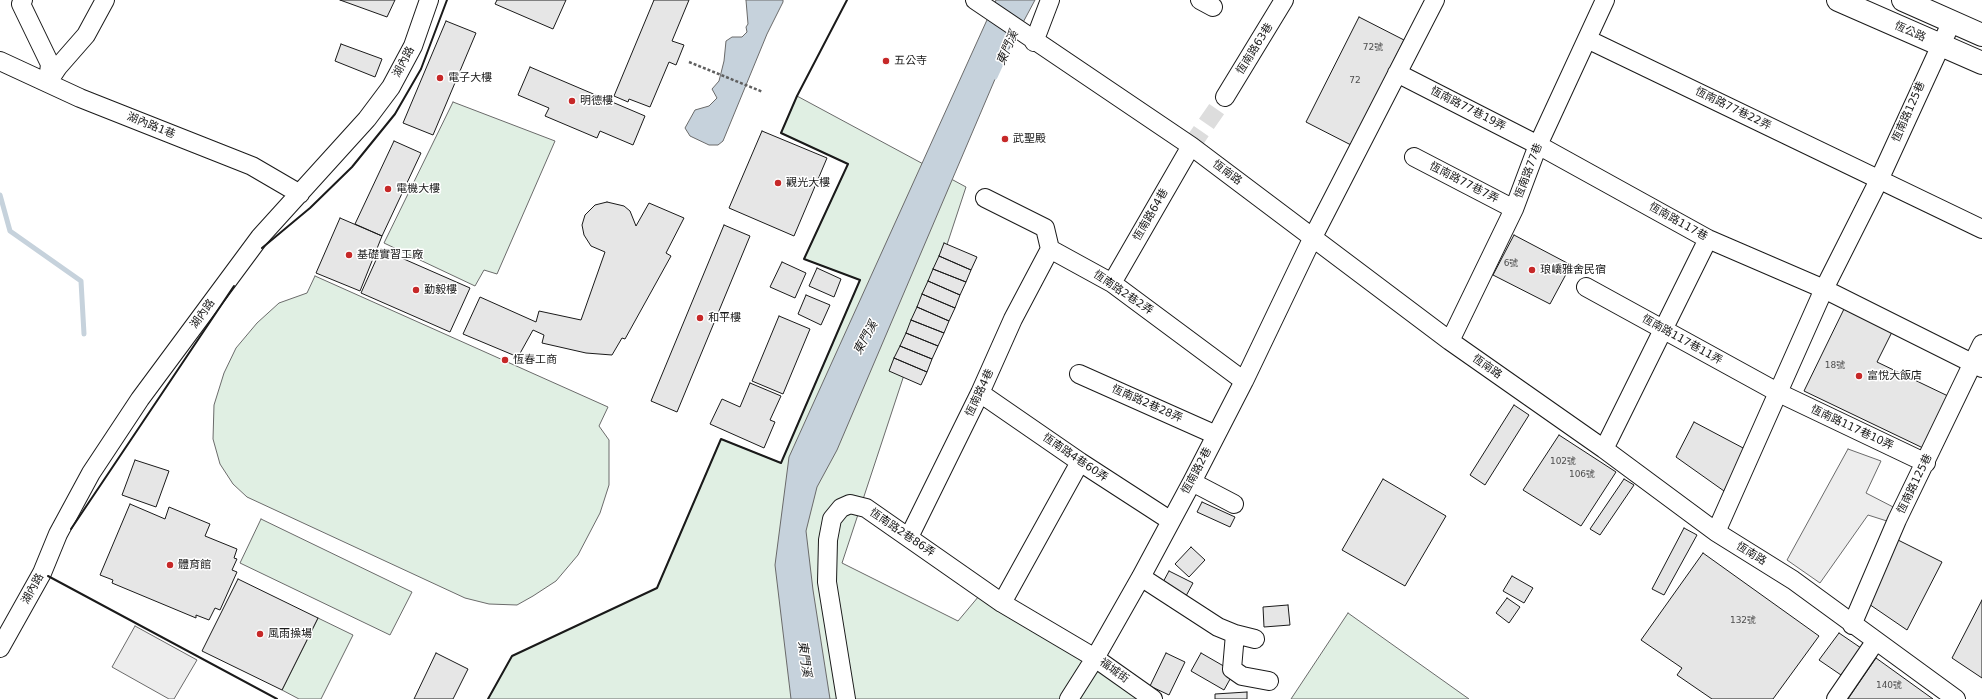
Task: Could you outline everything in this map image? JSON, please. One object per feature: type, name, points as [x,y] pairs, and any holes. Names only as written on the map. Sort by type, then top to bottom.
[{"type":"main road","name":"恆公路","points":[[1838,0],[1982,63]]},
{"type":"main road","points":[[1903,0],[1982,35]]},
{"type":"street","points":[[23,0],[21,4],[50,64],[48,82]]},
{"type":"street","points":[[48,82],[58,67],[86,35],[105,0]]},
{"type":"street","name":"湖內路","points":[[0,648],[42,573],[58,534],[91,473],[140,399],[260,237],[367,119],[391,87],[413,46],[429,0]]},
{"type":"street","points":[[1034,42],[1050,0]]},
{"type":"street","name":"恆南路63巷","points":[[1225,97],[1284,0]]},
{"type":"street","name":"恆南路2巷","points":[[1069,699],[1095,658],[1141,577],[1192,482],[1244,381],[1313,237],[1435,0]]},
{"type":"street","name":"恆南路77巷","points":[[1450,341],[1514,209],[1538,145],[1604,0]]},
{"type":"street","name":"恆南路","points":[[981,4],[1034,42],[1190,146],[1450,341],[1604,449],[1716,532],[1793,580],[1875,642],[1956,699]]},
{"type":"street","name":"恆南路125巷","points":[[1879,180],[1939,45],[1952,21]]},
{"type":"street","name":"恆南路77巷22弄","points":[[1587,38],[1982,229]]},
{"type":"street","name":"湖內路1巷","points":[[0,61],[80,98],[252,166],[300,194]]},
{"type":"street","name":"恆南路77巷19弄","points":[[1397,73],[1538,145]]},
{"type":"street","name":"恆南路117巷","points":[[1538,145],[1708,239],[1824,289],[1977,365]]},
{"type":"street","name":"恆南路64巷","points":[[1112,283],[1190,146]]},
{"type":"street","name":"恆南路77巷7弄","points":[[1414,158],[1514,209]]},
{"type":"street","points":[[1716,532],[1824,289],[1879,180]]},
{"type":"street","points":[[985,198],[1045,228],[1050,249]]},
{"type":"street","points":[[1604,449],[1708,239]]},
{"type":"street","name":"恆南路2巷2弄","points":[[1050,249],[1112,283],[1244,381]]},
{"type":"street","name":"恆南路4巷","points":[[909,537],[980,393],[1013,319],[1050,249]]},
{"type":"street","name":"恆南路117巷11弄","points":[[1586,287],[1779,393]]},
{"type":"street","name":"恆南路125巷","points":[[1852,625],[1897,520],[1977,365],[1982,344]]},
{"type":"street","name":"恆南路2巷28弄","points":[[1079,374],[1216,435]]},
{"type":"street","name":"恆南路4巷60弄","points":[[980,393],[1080,462],[1171,521]]},
{"type":"street","name":"恆南路117巷10弄","points":[[1779,393],[1926,463]]},
{"type":"street","points":[[1002,603],[1080,462]]},
{"type":"street","points":[[1192,482],[1234,504]]},
{"type":"street","name":"恆南路2巷86弄","points":[[846,699],[827,582],[828,540],[832,519],[840,508],[850,504],[866,508],[1002,603],[1095,658]]},
{"type":"street","points":[[1141,577],[1218,627],[1235,634],[1255,639]]},
{"type":"street","points":[[1235,634],[1232,669],[1242,676],[1269,681]]},
{"type":"street","points":[[1836,699],[1875,642]]},
{"type":"street","name":"福城街","points":[[1095,658],[1153,699]]},
{"type":"path","points":[[689,62],[763,92]]},
{"type":"green space","points":[[797,96],[966,187],[842,563],[958,621],[984,590],[1151,699],[488,699],[512,656],[657,588],[721,439],[781,463],[860,280],[804,259],[848,164],[781,133]]},
{"type":"green space","points":[[453,102],[555,141],[497,274],[484,270],[475,286],[384,243]]},
{"type":"green space","points":[[315,276],[608,407],[599,426],[609,440],[609,485],[600,513],[578,555],[556,581],[517,605],[489,604],[465,598],[247,497],[233,484],[220,464],[213,439],[214,405],[224,373],[236,348],[257,323],[279,303],[307,293]]},
{"type":"green space","points":[[261,519],[412,592],[390,635],[240,563]]},
{"type":"green space","points":[[1348,613],[1469,699],[1291,699]]},
{"type":"green space","points":[[318,618],[353,635],[321,699],[299,699],[282,690]]},
{"type":"shaded area","points":[[1848,449],[1881,461],[1866,493],[1897,509],[1890,522],[1868,515],[1820,583],[1787,560]]},
{"type":"shaded area","points":[[135,626],[197,660],[174,699],[169,699],[112,667]]},
{"type":"water","points":[[746,0],[783,0],[783,2],[767,34],[723,141],[718,145],[709,145],[690,136],[685,128],[695,110],[709,106],[717,98],[712,89],[719,81],[724,61],[726,41],[732,37],[742,37],[747,32],[746,27],[748,24]]},
{"type":"water","points":[[996,0],[1035,0],[1004,58],[837,450],[817,487],[806,531],[813,590],[830,699],[791,699],[775,565],[789,457]]},
{"type":"building","points":[[340,0],[395,0],[387,17]]},
{"type":"building","points":[[497,0],[566,0],[553,29],[495,4]]},
{"type":"building","points":[[654,0],[689,0],[672,41],[684,45],[676,65],[669,62],[650,107],[629,99],[628,102],[614,96]]},
{"type":"building","points":[[1359,17],[1404,40],[1351,145],[1306,122]]},
{"type":"building","name":"電子大樓","points":[[446,21],[476,33],[433,135],[403,123]]},
{"type":"building","points":[[341,44],[382,59],[375,77],[335,61]]},
{"type":"building","name":"明德樓","points":[[530,67],[645,116],[633,145],[600,131],[597,138],[545,116],[549,108],[518,95]]},
{"type":"building","name":"觀光大樓","points":[[762,131],[827,158],[794,236],[729,208]]},
{"type":"building","name":"電機大樓","points":[[394,141],[421,153],[382,236],[355,224]]},
{"type":"building","points":[[607,202],[624,206],[630,211],[636,226],[649,203],[684,218],[666,253],[671,256],[625,339],[622,338],[612,355],[586,353],[542,343],[544,335],[533,330],[518,357],[463,334],[480,297],[536,322],[539,311],[581,320],[605,252],[591,246],[584,235],[582,225],[585,215],[595,205]]},
{"type":"building","name":"基礎實習工廠","points":[[340,218],[382,236],[360,291],[316,273]]},
{"type":"building","name":"和平樓","points":[[724,225],[750,236],[677,412],[651,401]]},
{"type":"building","name":"琅嶠雅舍民宿","points":[[1514,235],[1571,265],[1550,304],[1493,275]]},
{"type":"building","points":[[944,243],[977,257],[971,270],[939,256]]},
{"type":"building","name":"勤毅樓","points":[[381,249],[470,288],[450,332],[361,293]]},
{"type":"building","points":[[939,256],[971,270],[966,282],[933,269]]},
{"type":"building","points":[[782,262],[806,273],[795,298],[770,287]]},
{"type":"building","points":[[817,268],[841,279],[834,297],[809,286]]},
{"type":"building","points":[[933,269],[966,282],[960,295],[928,281]]},
{"type":"building","points":[[928,281],[960,295],[955,308],[922,294]]},
{"type":"building","points":[[922,294],[955,308],[949,321],[917,307]]},
{"type":"building","points":[[806,295],[830,305],[821,325],[798,314]]},
{"type":"building","points":[[917,307],[949,321],[944,333],[911,320]]},
{"type":"building","name":"富悅大飯店","points":[[1844,309],[1892,332],[1877,362],[1948,396],[1923,448],[1804,391]]},
{"type":"building","points":[[779,316],[810,329],[783,394],[752,381]]},
{"type":"building","points":[[911,320],[944,333],[938,346],[906,333]]},
{"type":"building","points":[[906,333],[938,346],[932,359],[900,346]]},
{"type":"building","points":[[900,346],[932,359],[927,372],[894,358]]},
{"type":"building","points":[[894,358],[927,372],[921,385],[889,371]]},
{"type":"building","points":[[750,383],[781,396],[770,420],[775,422],[764,448],[710,424],[722,399],[740,407]]},
{"type":"building","points":[[1514,405],[1529,415],[1485,485],[1470,475]]},
{"type":"building","points":[[1694,422],[1745,449],[1724,491],[1676,457]]},
{"type":"building","points":[[1559,435],[1616,472],[1581,526],[1523,490]]},
{"type":"building","points":[[135,460],[169,471],[156,507],[122,495]]},
{"type":"building","points":[[1383,479],[1446,516],[1405,586],[1342,550]]},
{"type":"building","points":[[1624,479],[1634,485],[1600,535],[1590,529]]},
{"type":"building","points":[[1202,502],[1235,517],[1230,527],[1197,512]]},
{"type":"building","name":"體育館","points":[[130,504],[165,519],[169,507],[210,524],[205,536],[237,549],[234,558],[237,559],[232,570],[237,572],[220,610],[215,608],[209,620],[196,615],[196,618],[112,583],[113,580],[100,575]]},
{"type":"building","points":[[1684,528],[1697,535],[1664,595],[1652,589]]},
{"type":"building","points":[[1898,540],[1942,562],[1907,630],[1866,602]]},
{"type":"building","points":[[1191,547],[1205,560],[1189,577],[1175,564]]},
{"type":"building","points":[[1703,553],[1819,636],[1773,699],[1712,699],[1677,675],[1682,668],[1641,640]]},
{"type":"building","points":[[1169,571],[1193,583],[1186,596],[1162,584]]},
{"type":"building","points":[[1512,576],[1533,588],[1524,603],[1503,591]]},
{"type":"building","name":"風雨操場","points":[[238,579],[318,618],[282,690],[202,651]]},
{"type":"building","points":[[1507,598],[1520,607],[1509,623],[1496,613]]},
{"type":"building","points":[[1982,600],[1982,678],[1952,658]]},
{"type":"building","points":[[1288,605],[1290,625],[1264,627],[1263,607]]},
{"type":"building","points":[[1839,633],[1861,648],[1841,675],[1819,660]]},
{"type":"building","points":[[436,653],[468,669],[453,699],[414,699]]},
{"type":"building","points":[[1166,653],[1185,662],[1169,695],[1150,686]]},
{"type":"building","points":[[1201,653],[1234,672],[1224,690],[1191,671]]},
{"type":"building","points":[[1876,658],[1933,699],[1848,699]]},
{"type":"building","points":[[1247,692],[1247,699],[1215,699],[1215,694]]},
{"type":"waterway","name":"東門溪","points":[[995,77],[1007,51]]},
{"type":"waterway","points":[[0,195],[10,231],[81,281],[84,334]]},
{"type":"tunnel","points":[[1191,146],[1225,97]]},
{"type":"wall","points":[[262,248],[310,208],[352,167],[395,114],[421,69],[447,0]]},
{"type":"wall","points":[[488,699],[512,656],[657,588],[721,439],[781,463],[860,280],[804,259],[848,164],[781,133],[797,96],[847,0]]},
{"type":"wall","points":[[71,529],[234,286]]},
{"type":"wall","points":[[48,576],[277,699]]},
{"type":"place","name":"五公寺","points":[[886,61]]},
{"type":"place","name":"電子大樓","points":[[440,78]]},
{"type":"place","name":"明德樓","points":[[572,101]]},
{"type":"place","name":"武聖殿","points":[[1005,139]]},
{"type":"place","name":"觀光大樓","points":[[778,183]]},
{"type":"place","name":"電機大樓","points":[[388,189]]},
{"type":"place","name":"基礎實習工廠","points":[[349,255]]},
{"type":"place","name":"琅嶠雅舍民宿","points":[[1532,270]]},
{"type":"place","name":"勤毅樓","points":[[416,290]]},
{"type":"place","name":"和平樓","points":[[700,318]]},
{"type":"place","name":"恆春工商","points":[[505,360]]},
{"type":"place","name":"富悅大飯店","points":[[1859,376]]},
{"type":"place","name":"體育館","points":[[170,565]]},
{"type":"place","name":"風雨操場","points":[[260,634]]}]
